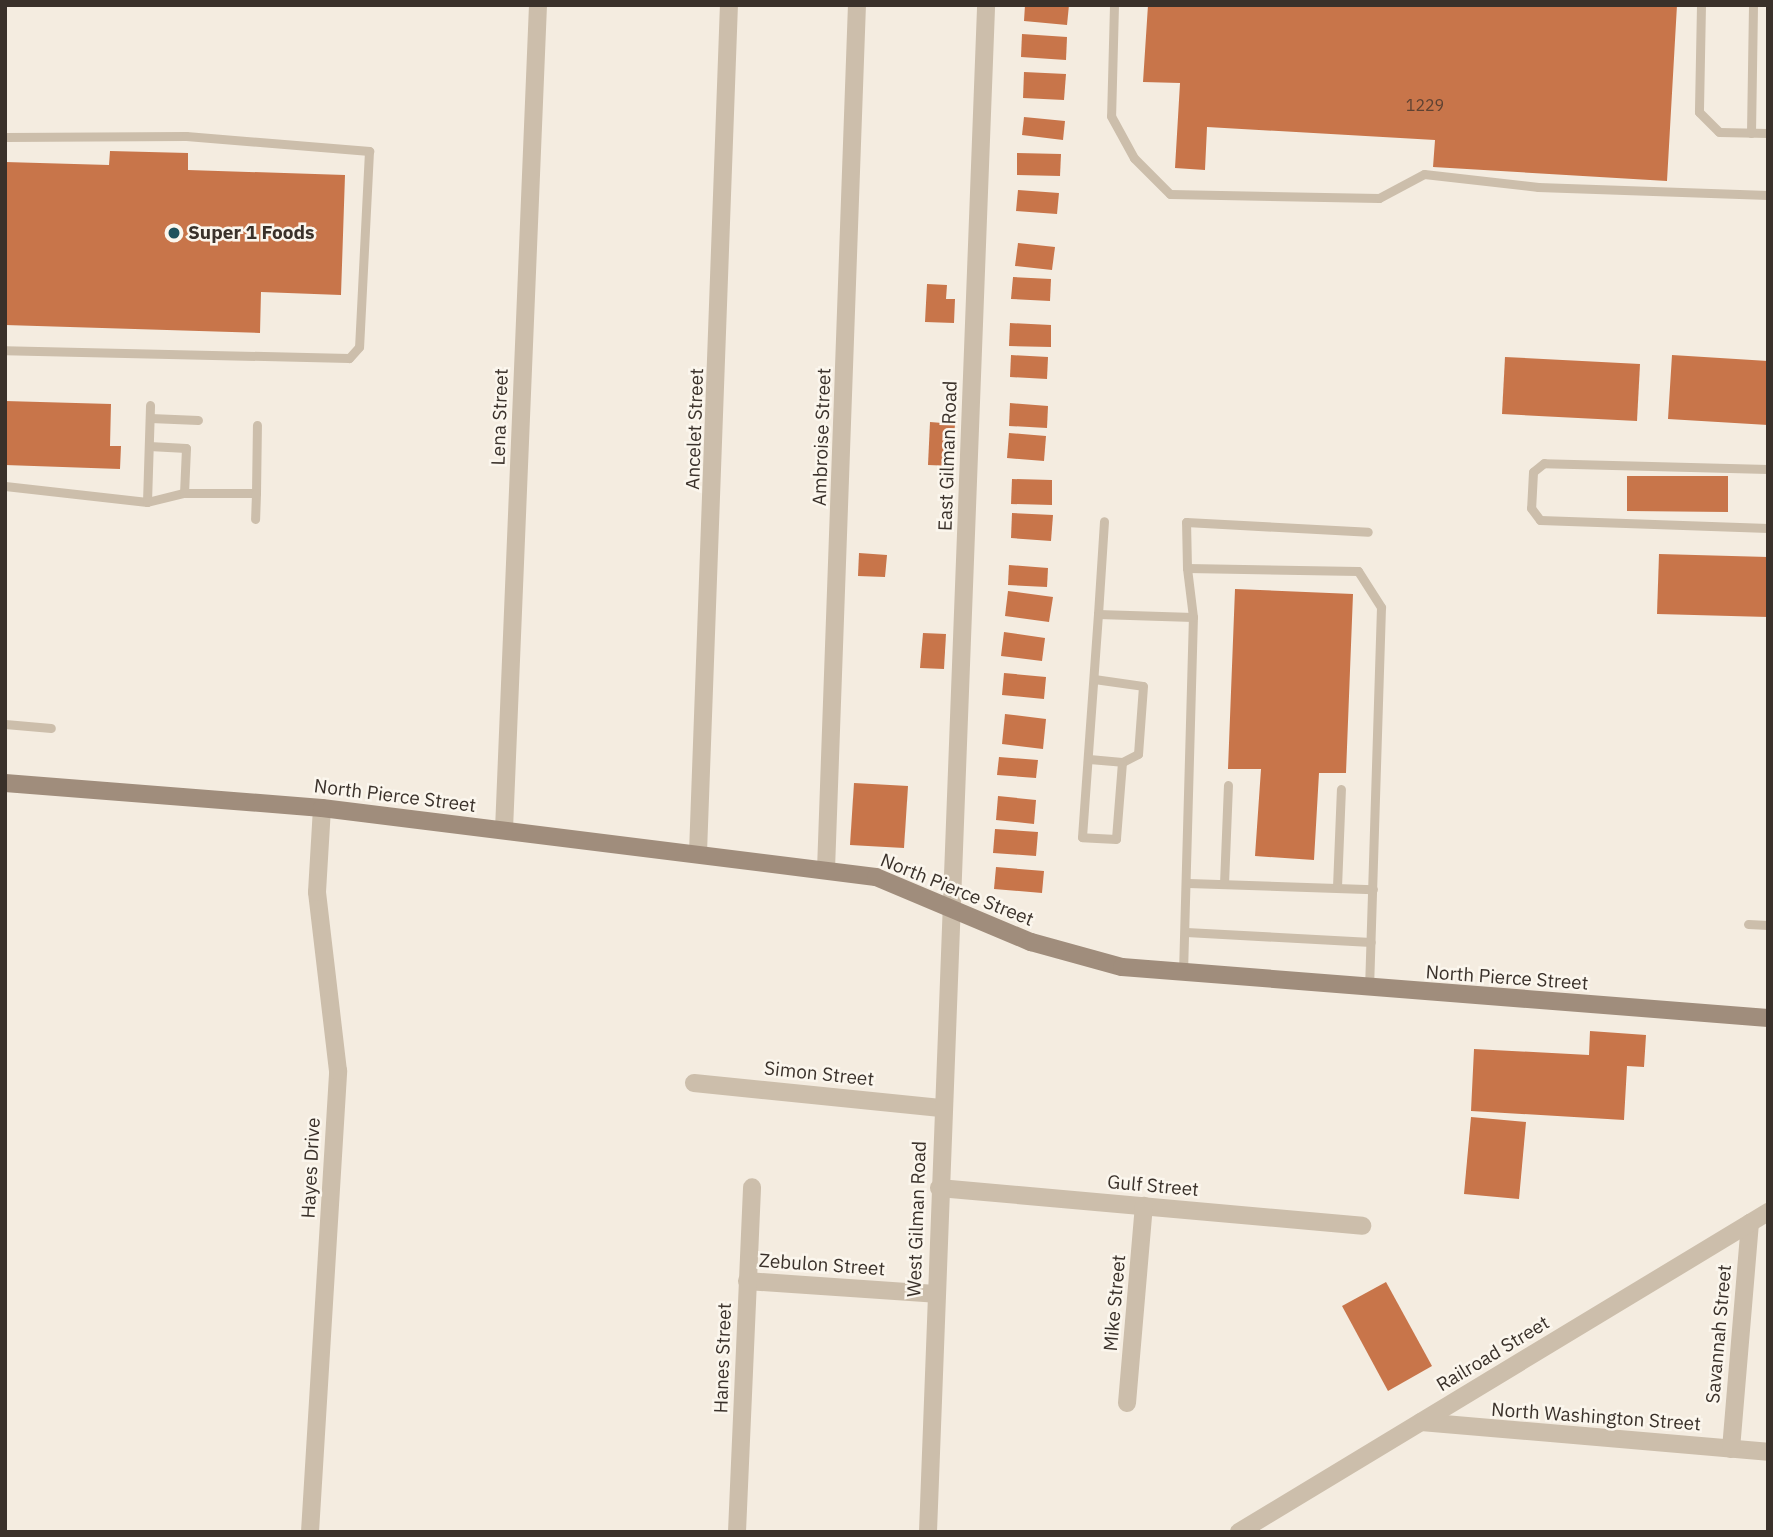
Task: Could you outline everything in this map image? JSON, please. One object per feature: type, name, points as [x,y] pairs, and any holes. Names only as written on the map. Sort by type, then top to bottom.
[{"type":"street","name":"Lena Street","points":[[504,830],[538,5]]},
{"type":"street","name":"Ancelet Street","points":[[698,853],[729,5]]},
{"type":"street","name":"Ambroise Street","points":[[826,870],[857,5]]},
{"type":"street","name":"East Gilman Road","points":[[949,908],[986,5]]},
{"type":"street","points":[[5,775],[30,782]]},
{"type":"street","name":"North Pierce Street","points":[[5,783],[30,782],[322,808],[698,853],[883,879],[949,908],[1075,956],[1183,975],[1768,1018]]},
{"type":"street","name":"Hayes Drive","points":[[310,1532],[338,1071],[318,903],[322,808]]},
{"type":"street","name":"West Gilman Road","points":[[928,1532],[949,908]]},
{"type":"street","name":"Simon Street","points":[[694,1083],[941,1108]]},
{"type":"street","name":"Hanes Street","points":[[737,1532],[751,1186]]},
{"type":"street","name":"Gulf Street","points":[[939,1188],[1362,1226]]},
{"type":"street","name":"Mike Street","points":[[1127,1402],[1144,1206]]},
{"type":"street","name":"Railroad Street","points":[[1239,1532],[1768,1212]]},
{"type":"street","name":"Savannah Street","points":[[1731,1449],[1750,1223]]},
{"type":"street","name":"Zebulon Street","points":[[747,1281],[936,1294]]},
{"type":"street","name":"North Washington Street","points":[[1421,1422],[1768,1452]]},
{"type":"lane","points":[[1114,5],[1111,116],[1133,158],[1170,194],[1379,198],[1424,174],[1538,187],[1768,195]]},
{"type":"lane","points":[[1701,5],[1699,112],[1719,132],[1768,134]]},
{"type":"lane","points":[[1751,133],[1753,5]]},
{"type":"lane","points":[[5,137],[186,136],[369,151],[355,355],[5,350]]},
{"type":"lane","points":[[146,502],[150,405]]},
{"type":"lane","points":[[150,418],[198,420]]},
{"type":"lane","points":[[255,519],[257,425]]},
{"type":"lane","points":[[149,446],[186,447],[184,493]]},
{"type":"lane","points":[[1768,470],[1544,463],[1533,472],[1531,508],[1540,520],[1768,528]]},
{"type":"lane","points":[[5,486],[146,502],[184,493],[256,493]]},
{"type":"lane","points":[[1104,521],[1083,837],[1116,839],[1122,762]]},
{"type":"lane","points":[[1183,975],[1188,883],[1193,617],[1187,568],[1186,522],[1368,532]]},
{"type":"lane","points":[[1187,568],[1358,571],[1381,607],[1369,988]]},
{"type":"lane","points":[[1098,614],[1193,617]]},
{"type":"lane","points":[[1089,759],[1122,762],[1138,754],[1143,686],[1094,679]]},
{"type":"lane","points":[[5,724],[51,728]]},
{"type":"lane","points":[[1224,884],[1228,785]]},
{"type":"lane","points":[[1337,887],[1342,789]]},
{"type":"lane","points":[[1188,883],[1373,889]]},
{"type":"lane","points":[[1748,924],[1768,925]]},
{"type":"lane","points":[[1185,932],[1371,942]]},
{"type":"building","points":[[1025,5],[1069,5],[1067,25],[1024,21]]},
{"type":"building","points":[[1148,5],[1677,5],[1667,181],[1433,167],[1435,140],[1207,127],[1205,170],[1175,168],[1180,83],[1143,82]]},
{"type":"building","points":[[1022,34],[1067,37],[1066,60],[1021,57]]},
{"type":"building","points":[[1024,72],[1066,74],[1064,100],[1023,98]]},
{"type":"building","points":[[1024,117],[1065,121],[1063,140],[1022,135]]},
{"type":"building","name":"Super 1 Foods","points":[[110,151],[188,153],[188,170],[345,175],[341,295],[261,292],[260,333],[5,325],[5,162],[109,165]]},
{"type":"building","points":[[1017,153],[1061,154],[1060,176],[1017,175]]},
{"type":"building","points":[[1018,190],[1059,193],[1057,214],[1016,211]]},
{"type":"building","points":[[1018,243],[1055,247],[1052,270],[1015,266]]},
{"type":"building","points":[[1013,277],[1051,279],[1050,301],[1011,299]]},
{"type":"building","points":[[927,284],[947,285],[946,299],[955,299],[954,323],[925,322]]},
{"type":"building","points":[[1010,323],[1051,325],[1051,347],[1009,346]]},
{"type":"building","points":[[1011,355],[1048,357],[1047,379],[1010,377]]},
{"type":"building","points":[[1672,355],[1768,361],[1768,425],[1668,419]]},
{"type":"building","points":[[1505,357],[1640,364],[1637,421],[1502,414]]},
{"type":"building","points":[[5,401],[111,404],[110,446],[121,446],[120,469],[5,465]]},
{"type":"building","points":[[1010,403],[1048,406],[1047,428],[1009,426]]},
{"type":"building","points":[[930,422],[955,424],[952,466],[928,465]]},
{"type":"building","points":[[1009,433],[1046,436],[1044,461],[1007,458]]},
{"type":"building","points":[[1627,476],[1728,476],[1728,512],[1627,511]]},
{"type":"building","points":[[1012,479],[1052,480],[1052,505],[1011,504]]},
{"type":"building","points":[[1012,513],[1053,515],[1051,541],[1011,538]]},
{"type":"building","points":[[859,553],[887,555],[885,577],[858,576]]},
{"type":"building","points":[[1659,554],[1768,557],[1768,617],[1657,614]]},
{"type":"building","points":[[1009,565],[1048,568],[1047,587],[1008,585]]},
{"type":"building","points":[[1235,589],[1353,594],[1346,773],[1319,773],[1314,860],[1255,856],[1261,769],[1228,769]]},
{"type":"building","points":[[1008,591],[1053,597],[1049,622],[1005,616]]},
{"type":"building","points":[[1004,632],[1045,638],[1042,661],[1001,656]]},
{"type":"building","points":[[923,633],[946,634],[944,669],[920,668]]},
{"type":"building","points":[[1004,673],[1046,677],[1044,699],[1002,695]]},
{"type":"building","points":[[1005,714],[1046,719],[1043,749],[1002,744]]},
{"type":"building","points":[[999,757],[1038,760],[1036,778],[997,775]]},
{"type":"building","points":[[854,783],[908,786],[904,848],[850,845]]},
{"type":"building","points":[[998,796],[1036,800],[1034,824],[996,820]]},
{"type":"building","points":[[995,829],[1038,832],[1036,856],[993,853]]},
{"type":"building","points":[[996,867],[1044,871],[1042,893],[994,889]]},
{"type":"building","points":[[1590,1031],[1646,1035],[1644,1067],[1627,1066],[1624,1120],[1471,1111],[1474,1049],[1589,1055]]},
{"type":"building","points":[[1471,1117],[1526,1122],[1519,1199],[1464,1194]]},
{"type":"building","points":[[1386,1282],[1432,1366],[1388,1391],[1342,1306]]},
{"type":"place","name":"Super 1 Foods","points":[[174,233]]}]
